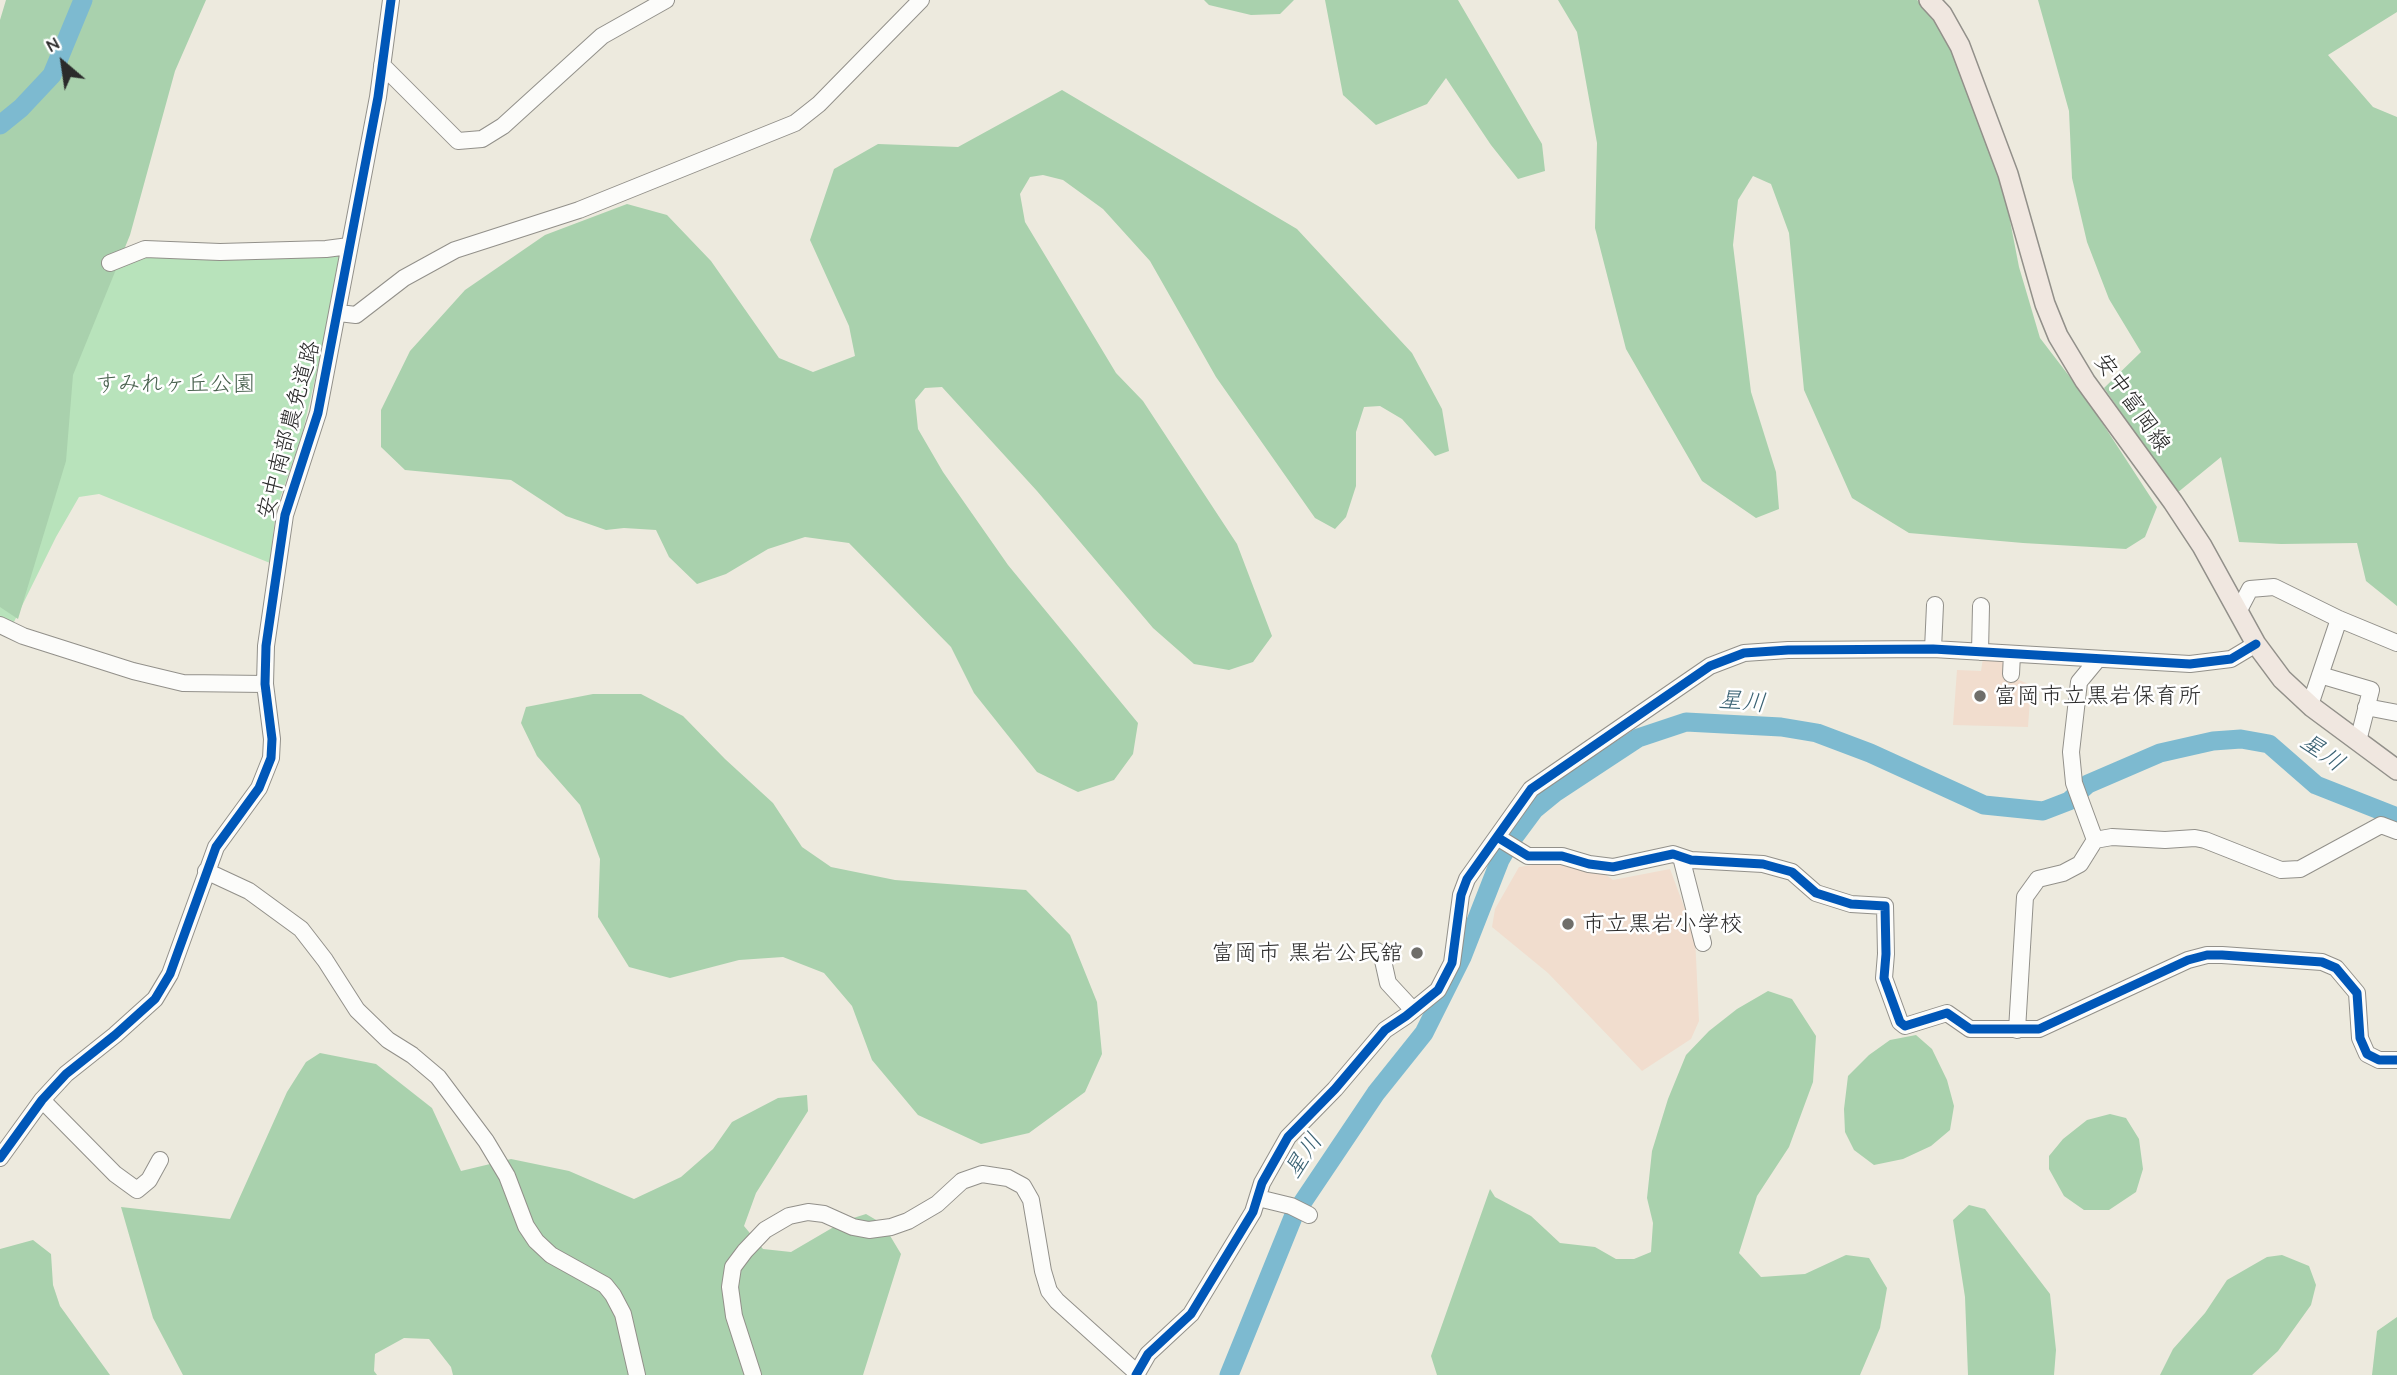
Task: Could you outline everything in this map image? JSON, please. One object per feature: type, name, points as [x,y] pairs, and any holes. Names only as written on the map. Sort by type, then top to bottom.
[{"type":"main road","name":"安中富岡線","points":[[1929,0],[1942,14],[1960,46],[2008,174],[2029,253],[2058,336],[2085,382],[2174,502],[2202,546],[2256,644],[2282,679],[2310,705],[2397,770]]},
{"type":"street","name":"安中南部農免道路","points":[[0,1158],[42,1100],[66,1074],[155,999],[170,974],[216,847],[259,788],[271,758],[272,739],[265,684],[266,646],[285,515],[318,413],[378,97],[391,0]]},
{"type":"street","points":[[382,65],[458,141],[482,139],[503,126],[602,36],[666,0]]},
{"type":"street","points":[[338,313],[356,315],[404,278],[455,250],[579,210],[795,123],[819,104],[922,0]]},
{"type":"street","points":[[110,262],[145,248],[220,252],[349,246]]},
{"type":"street","points":[[2238,612],[2250,589],[2274,587],[2339,619],[2397,643]]},
{"type":"street","points":[[1933,649],[1935,605]]},
{"type":"street","points":[[1980,652],[1981,606]]},
{"type":"street","points":[[2310,705],[2339,619]]},
{"type":"street","points":[[0,625],[23,636],[133,671],[183,683],[265,684]]},
{"type":"street","points":[[753,1375],[734,1316],[730,1287],[733,1267],[765,1230],[789,1216],[808,1212],[824,1214],[853,1227],[869,1230],[891,1227],[908,1221],[937,1204],[962,1181],[982,1174],[1008,1178],[1023,1186],[1031,1200],[1049,1291],[1136,1374],[1148,1354],[1191,1314],[1254,1212],[1272,1162],[1288,1137],[1385,1030],[1438,990],[1452,963],[1461,895],[1467,879],[1499,838],[1531,789],[1710,666],[1744,653],[1766,651],[1933,649],[2205,663],[2231,659],[2256,644]]},
{"type":"street","points":[[2011,674],[2012,654]]},
{"type":"street","points":[[2095,840],[2074,783],[2071,752],[2078,682],[2098,659]]},
{"type":"street","points":[[2320,675],[2371,690],[2358,741]]},
{"type":"street","points":[[2366,707],[2397,713]]},
{"type":"street","points":[[2017,1030],[2025,897],[2038,880],[2063,873],[2080,864],[2095,840],[2112,837],[2165,840],[2195,838],[2281,870],[2300,869],[2381,825],[2397,831]]},
{"type":"street","points":[[1499,838],[1528,856],[1562,856],[1589,864],[1613,867],[1673,854],[1691,860],[1763,864],[1792,872],[1815,893],[1851,904],[1885,906],[1884,978],[1900,1022],[1905,1026],[1947,1013],[1970,1029],[2039,1029],[2188,960],[2207,955],[2322,962],[2336,968],[2357,993],[2360,1038],[2367,1054],[2379,1060],[2397,1060]]},
{"type":"street","points":[[1681,857],[1703,943]]},
{"type":"street","points":[[206,871],[249,891],[301,929],[325,960],[357,1010],[388,1040],[412,1055],[438,1077],[486,1141],[506,1176],[526,1226],[536,1241],[551,1255],[605,1285],[614,1295],[622,1314],[637,1375]]},
{"type":"street","points":[[1377,951],[1382,956],[1388,983],[1413,1010]]},
{"type":"street","points":[[42,1100],[115,1174],[137,1190],[149,1180],[160,1160]]},
{"type":"street","points":[[1258,1198],[1291,1206],[1309,1215]]},
{"type":"shaded area","points":[[1983,658],[2008,659],[2007,675],[2031,685],[2028,727],[1953,725],[1957,670],[1981,671]]},
{"type":"shaded area","points":[[1546,863],[1598,869],[1613,880],[1670,869],[1695,936],[1699,1021],[1691,1039],[1642,1071],[1548,973],[1492,927],[1495,909],[1519,867]]},
{"type":"green space","points":[[6,0],[206,0],[175,71],[130,235],[73,375],[66,461],[18,619],[0,607],[0,20]]},
{"type":"green space","points":[[1204,0],[1294,0],[1280,14],[1251,15],[1209,5]]},
{"type":"green space","points":[[1325,0],[1458,0],[1542,144],[1545,171],[1518,179],[1491,145],[1446,78],[1427,104],[1376,125],[1343,95]]},
{"type":"green space","points":[[1558,0],[1917,0],[1922,4],[1937,18],[1954,48],[2001,174],[2019,267],[2040,338],[2086,398],[2157,507],[2145,537],[2126,549],[1909,533],[1852,498],[1804,390],[1789,233],[1771,184],[1753,176],[1738,200],[1733,245],[1751,392],[1776,472],[1779,509],[1756,518],[1702,481],[1626,349],[1595,228],[1597,143],[1577,32]]},
{"type":"green space","points":[[2038,0],[2397,0],[2397,12],[2328,55],[2373,107],[2397,117],[2397,606],[2366,581],[2357,543],[2239,542],[2221,457],[2177,493],[2104,388],[2141,352],[2109,299],[2087,242],[2072,178],[2069,111]]},
{"type":"green space","points":[[1062,90],[1297,229],[1412,353],[1442,409],[1449,451],[1435,456],[1402,419],[1380,406],[1364,407],[1356,432],[1356,486],[1346,517],[1335,529],[1315,518],[1216,377],[1150,261],[1103,209],[1063,180],[1043,175],[1030,177],[1020,194],[1025,222],[1116,373],[1143,401],[1237,544],[1272,636],[1253,662],[1229,670],[1194,664],[1153,628],[1037,491],[942,387],[925,388],[915,400],[918,429],[943,472],[1008,565],[1138,723],[1133,754],[1114,780],[1078,792],[1037,772],[974,693],[951,647],[849,543],[805,537],[768,549],[726,574],[697,584],[669,557],[656,530],[606,530],[566,516],[511,480],[405,470],[381,447],[381,410],[410,351],[465,290],[545,235],[627,204],[667,215],[711,261],[779,358],[813,372],[855,356],[849,326],[810,240],[834,169],[878,144],[958,147]]},
{"type":"green space","name":"すみれヶ丘公園","points":[[0,246],[145,253],[344,255],[302,435],[276,510],[270,563],[99,494],[79,497],[12,626],[0,617]]},
{"type":"green space","points":[[593,694],[641,694],[683,716],[773,803],[802,847],[831,867],[895,880],[1026,890],[1070,935],[1097,1002],[1102,1054],[1085,1092],[1029,1133],[981,1144],[918,1115],[872,1060],[852,1006],[824,973],[783,957],[739,960],[670,978],[629,967],[598,917],[600,859],[580,805],[537,756],[521,723],[526,707]]},
{"type":"green space","points":[[1768,991],[1792,999],[1816,1036],[1813,1082],[1789,1147],[1757,1196],[1739,1253],[1761,1277],[1805,1274],[1846,1255],[1869,1258],[1887,1288],[1880,1328],[1860,1375],[1437,1375],[1431,1356],[1490,1189],[1495,1197],[1531,1216],[1560,1243],[1595,1247],[1616,1259],[1634,1259],[1651,1252],[1653,1223],[1647,1198],[1652,1151],[1668,1099],[1686,1055],[1709,1031],[1737,1009]]},
{"type":"green space","points":[[1916,1035],[1932,1049],[1947,1080],[1954,1106],[1950,1130],[1931,1146],[1903,1159],[1874,1165],[1854,1150],[1845,1132],[1844,1109],[1848,1076],[1869,1055],[1890,1040]]},
{"type":"green space","points":[[320,1053],[376,1064],[432,1108],[461,1171],[511,1159],[569,1171],[634,1199],[681,1177],[713,1149],[732,1122],[778,1098],[807,1095],[808,1111],[756,1193],[744,1226],[763,1249],[791,1252],[844,1221],[866,1214],[883,1224],[901,1254],[863,1375],[453,1375],[451,1367],[429,1339],[404,1338],[375,1354],[374,1371],[377,1375],[183,1375],[153,1318],[121,1207],[230,1219],[287,1092],[306,1062]]},
{"type":"green space","points":[[2110,1114],[2126,1118],[2139,1139],[2143,1169],[2136,1192],[2109,1210],[2084,1210],[2064,1196],[2049,1169],[2049,1156],[2063,1139],[2087,1120]]},
{"type":"green space","points":[[1969,1205],[1985,1209],[2050,1294],[2056,1350],[2054,1375],[1968,1375],[1965,1297],[1953,1220]]},
{"type":"green space","points":[[33,1240],[51,1254],[53,1285],[60,1306],[110,1375],[0,1375],[0,1249]]},
{"type":"green space","points":[[2282,1255],[2309,1266],[2316,1285],[2311,1305],[2278,1351],[2252,1375],[2160,1375],[2173,1349],[2205,1313],[2227,1280],[2267,1257]]},
{"type":"green space","points":[[2397,1317],[2397,1375],[2372,1375],[2377,1331]]},
{"type":"waterway","points":[[0,125],[21,108],[52,75],[83,0]]},
{"type":"waterway","name":"星川","points":[[1229,1375],[1294,1215],[1376,1093],[1424,1033],[1462,957],[1500,860],[1511,841],[1534,810],[1556,792],[1638,738],[1686,722],[1781,727],[1817,733],[1870,753],[1984,805],[2043,811],[2069,801],[2088,784],[2160,753],[2213,741],[2241,739],[2269,744],[2316,785],[2397,817]]},
{"type":"cycle path","points":[[0,1158],[42,1100],[66,1074],[155,999],[170,974],[216,847],[259,788],[271,758],[272,739],[265,684],[266,646],[285,515],[318,413],[378,97],[391,0]]},
{"type":"cycle path","points":[[1136,1375],[1148,1354],[1191,1314],[1253,1212],[1262,1183],[1288,1137],[1335,1089],[1385,1030],[1438,990],[1452,963],[1461,895],[1467,879],[1531,789],[1710,666],[1744,653],[1933,649],[2190,664],[2231,659],[2256,644]]},
{"type":"cycle path","points":[[1497,837],[1528,856],[1562,856],[1589,864],[1613,867],[1673,854],[1691,860],[1763,864],[1792,872],[1816,893],[1851,904],[1885,906],[1884,978],[1900,1022],[1905,1026],[1947,1013],[1970,1029],[2039,1029],[2188,960],[2207,955],[2222,955],[2322,962],[2336,968],[2357,993],[2360,1038],[2367,1054],[2379,1060],[2397,1060]]},
{"type":"place","name":"富岡市立黒岩保育所","points":[[1980,696]]},
{"type":"place","name":"市立黒岩小学校","points":[[1568,924]]},
{"type":"place","name":"富岡市 黒岩公民舘","points":[[1417,953]]}]
